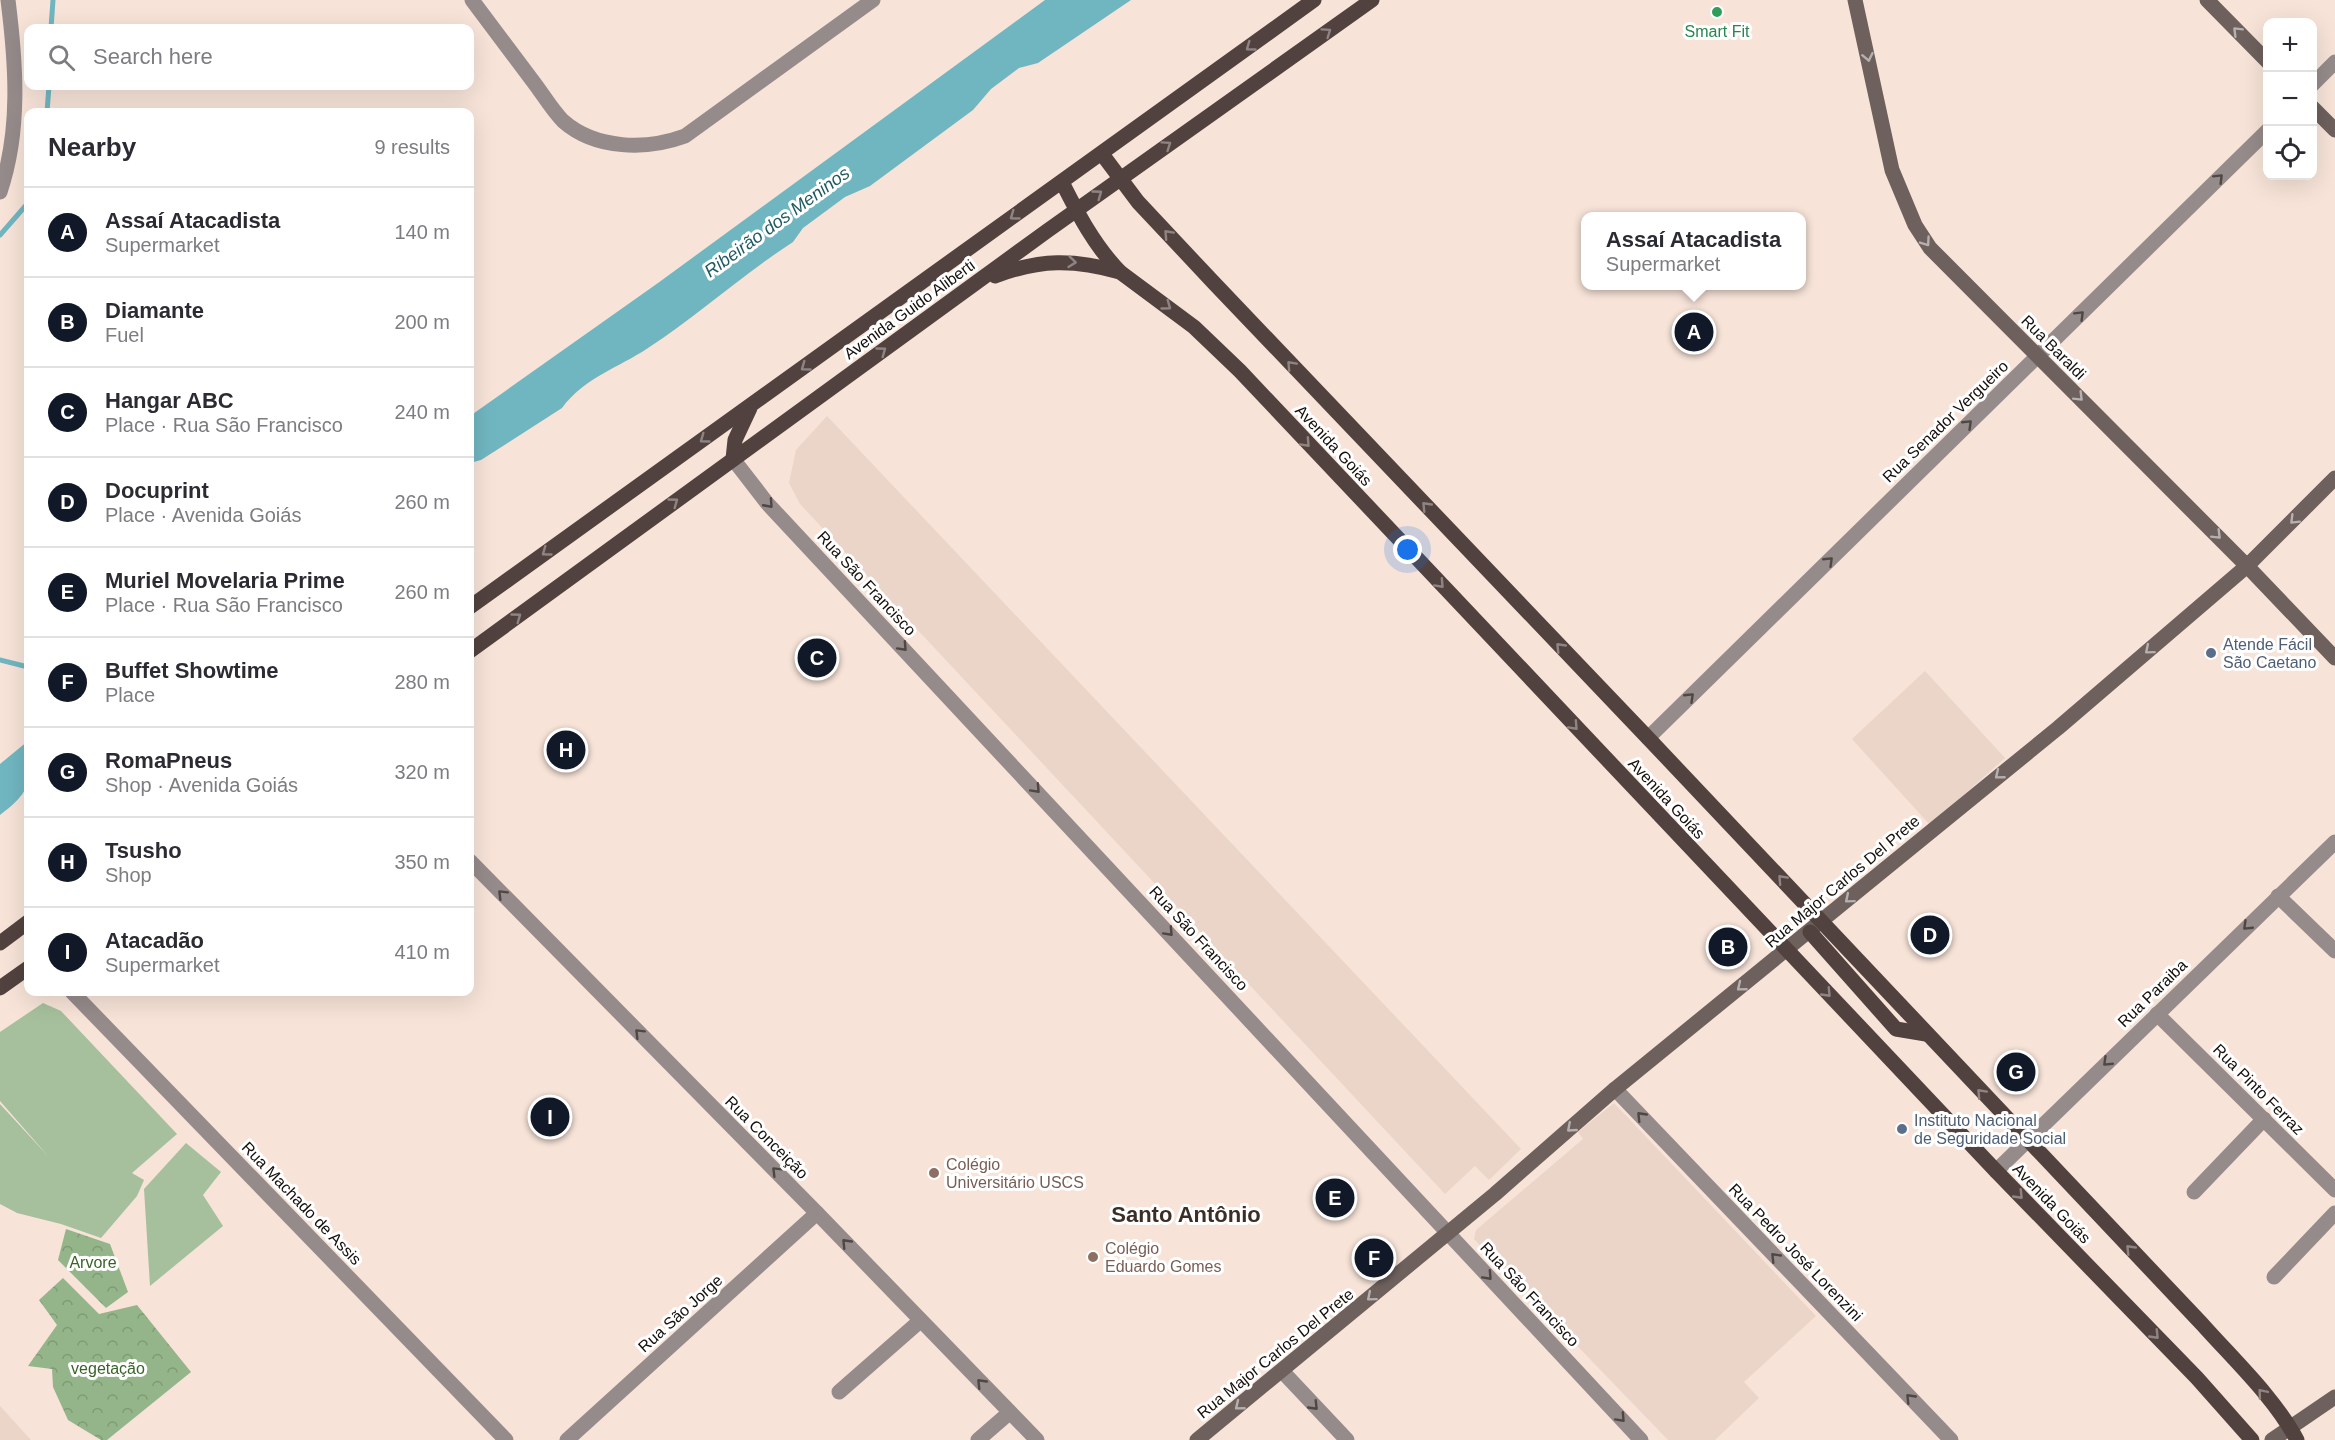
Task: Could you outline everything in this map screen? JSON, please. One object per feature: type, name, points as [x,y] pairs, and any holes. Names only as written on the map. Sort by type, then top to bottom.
[{"type":"main road","name":"Avenida Guido Aliberti","points":[[474,604],[1314,0]]},
{"type":"main road","name":"Avenida Guido Aliberti","points":[[474,648],[1076,210],[1372,0]]},
{"type":"main road","name":"Avenida Goiás","points":[[1102,154],[1138,202],[1214,283],[2202,1324],[2294,1434]]},
{"type":"main road","name":"Avenida Goiás","points":[[1062,182],[1097,246],[1120,272],[1194,327],[1232,364],[1996,1171],[2210,1391],[2252,1440]]},
{"type":"main road","points":[[975,283],[1018,267],[1043,262],[1088,264],[1120,272]]},
{"type":"main road","points":[[733,459],[735,440],[752,405]]},
{"type":"main road","points":[[0,943],[24,925]]},
{"type":"main road","points":[[1810,932],[1896,1029],[1926,1034]]},
{"type":"main road","points":[[0,988],[24,971]]},
{"type":"street","points":[[0,192],[6,175],[15,116],[14,49],[8,0]]},
{"type":"street","points":[[472,0],[563,120],[593,137],[609,142],[641,146],[685,136],[873,0]]},
{"type":"street","name":"Rua Baraldi","points":[[1855,0],[1892,170],[1915,225],[1930,249],[2247,566],[2335,658]]},
{"type":"street","points":[[2207,0],[2263,57]]},
{"type":"street","points":[[2317,81],[2335,62]]},
{"type":"street","points":[[2317,111],[2335,130]]},
{"type":"street","name":"Rua Senador Vergueiro","points":[[1648,738],[2263,135]]},
{"type":"street","name":"Rua São Francisco","points":[[733,459],[767,502],[1641,1440]]},
{"type":"street","name":"Rua Major Carlos Del Prete","points":[[1197,1440],[1449,1233],[1615,1089],[2058,728],[2247,566],[2335,478]]},
{"type":"street","name":"Rua Paraiba","points":[[1996,1171],[2335,842]]},
{"type":"street","name":"Rua Conceição","points":[[474,865],[1037,1440]]},
{"type":"street","points":[[2278,896],[2335,951]]},
{"type":"street","name":"Rua Machado de Assis","points":[[76,996],[506,1440]]},
{"type":"street","name":"Rua Pinto Ferraz","points":[[2157,1014],[2335,1190]]},
{"type":"street","name":"Rua Pedro José Lorenzini","points":[[1615,1089],[1951,1440]]},
{"type":"street","points":[[2194,1192],[2264,1119]]},
{"type":"street","name":"Rua São Jorge","points":[[567,1440],[817,1213]]},
{"type":"street","points":[[2274,1277],[2335,1213]]},
{"type":"street","points":[[839,1392],[920,1321]]},
{"type":"street","points":[[1282,1371],[1347,1440]]},
{"type":"street","points":[[2272,1440],[2294,1434],[2335,1397]]},
{"type":"street","points":[[978,1440],[1009,1413]]},
{"type":"shaded area","points":[[827,416],[1521,1149],[1489,1180],[1475,1166],[1445,1194],[800,504],[789,483],[796,450]]},
{"type":"shaded area","points":[[1925,671],[2005,758],[1930,825],[1852,739]]},
{"type":"shaded area","points":[[1614,1103],[1816,1316],[1744,1382],[1759,1398],[1715,1440],[1668,1440],[1474,1239],[1476,1230],[1583,1139],[1578,1132]]},
{"type":"shaded area","points":[[0,1406],[31,1440],[0,1440]]},
{"type":"green space","points":[[43,1003],[61,1011],[177,1134],[132,1173],[144,1180],[137,1196],[101,1238],[61,1224],[17,1213],[0,1204],[0,1104],[48,1156],[0,1101],[0,1032]]},
{"type":"green space","points":[[186,1143],[221,1172],[203,1195],[223,1226],[150,1286],[144,1189]]},
{"type":"green space","name":"Arvore","points":[[66,1229],[110,1244],[128,1292],[106,1308],[58,1260]]},
{"type":"green space","name":"vegetação","points":[[63,1278],[99,1314],[137,1305],[191,1372],[107,1440],[101,1440],[68,1420],[53,1387],[52,1369],[28,1366],[57,1325],[39,1300]]},
{"type":"water","name":"Ribeirão dos Meninos","points":[[1045,0],[1131,0],[1038,63],[1019,68],[991,89],[973,110],[870,186],[845,197],[803,228],[793,242],[666,335],[637,355],[591,381],[562,408],[481,460],[474,462],[474,413],[658,283]]},
{"type":"water","points":[[24,744],[24,792],[0,815],[0,764]]},
{"type":"waterway","points":[[51,24],[53,0]]},
{"type":"waterway","points":[[47,108],[49,90]]},
{"type":"waterway","points":[[0,235],[24,208]]},
{"type":"waterway","points":[[0,660],[24,666]]},
{"type":"place","name":"Smart Fit","points":[[1717,12]]},
{"type":"place","name":"Assaí Atacadista","points":[[1694,332]]},
{"type":"place","name":"Atende Fácil São Caetano","points":[[2211,653]]},
{"type":"place","name":"Hangar ABC","points":[[817,658]]},
{"type":"place","name":"Tsusho","points":[[566,750]]},
{"type":"place","name":"Docuprint","points":[[1930,935]]},
{"type":"place","name":"Diamante","points":[[1728,947]]},
{"type":"place","name":"RomaPneus","points":[[2016,1072]]},
{"type":"place","name":"Atacadão","points":[[550,1117]]},
{"type":"place","name":"Instituto Nacional de Seguridade Social","points":[[1902,1129]]},
{"type":"place","name":"Colégio Universitário USCS","points":[[934,1173]]},
{"type":"place","name":"Muriel Movelaria Prime","points":[[1335,1198]]},
{"type":"place","name":"Colégio Eduardo Gomes","points":[[1093,1257]]},
{"type":"place","name":"Buffet Showtime","points":[[1374,1258]]},
{"type":"district","name":"Santo Antônio","points":[[1186,1214]]}]
